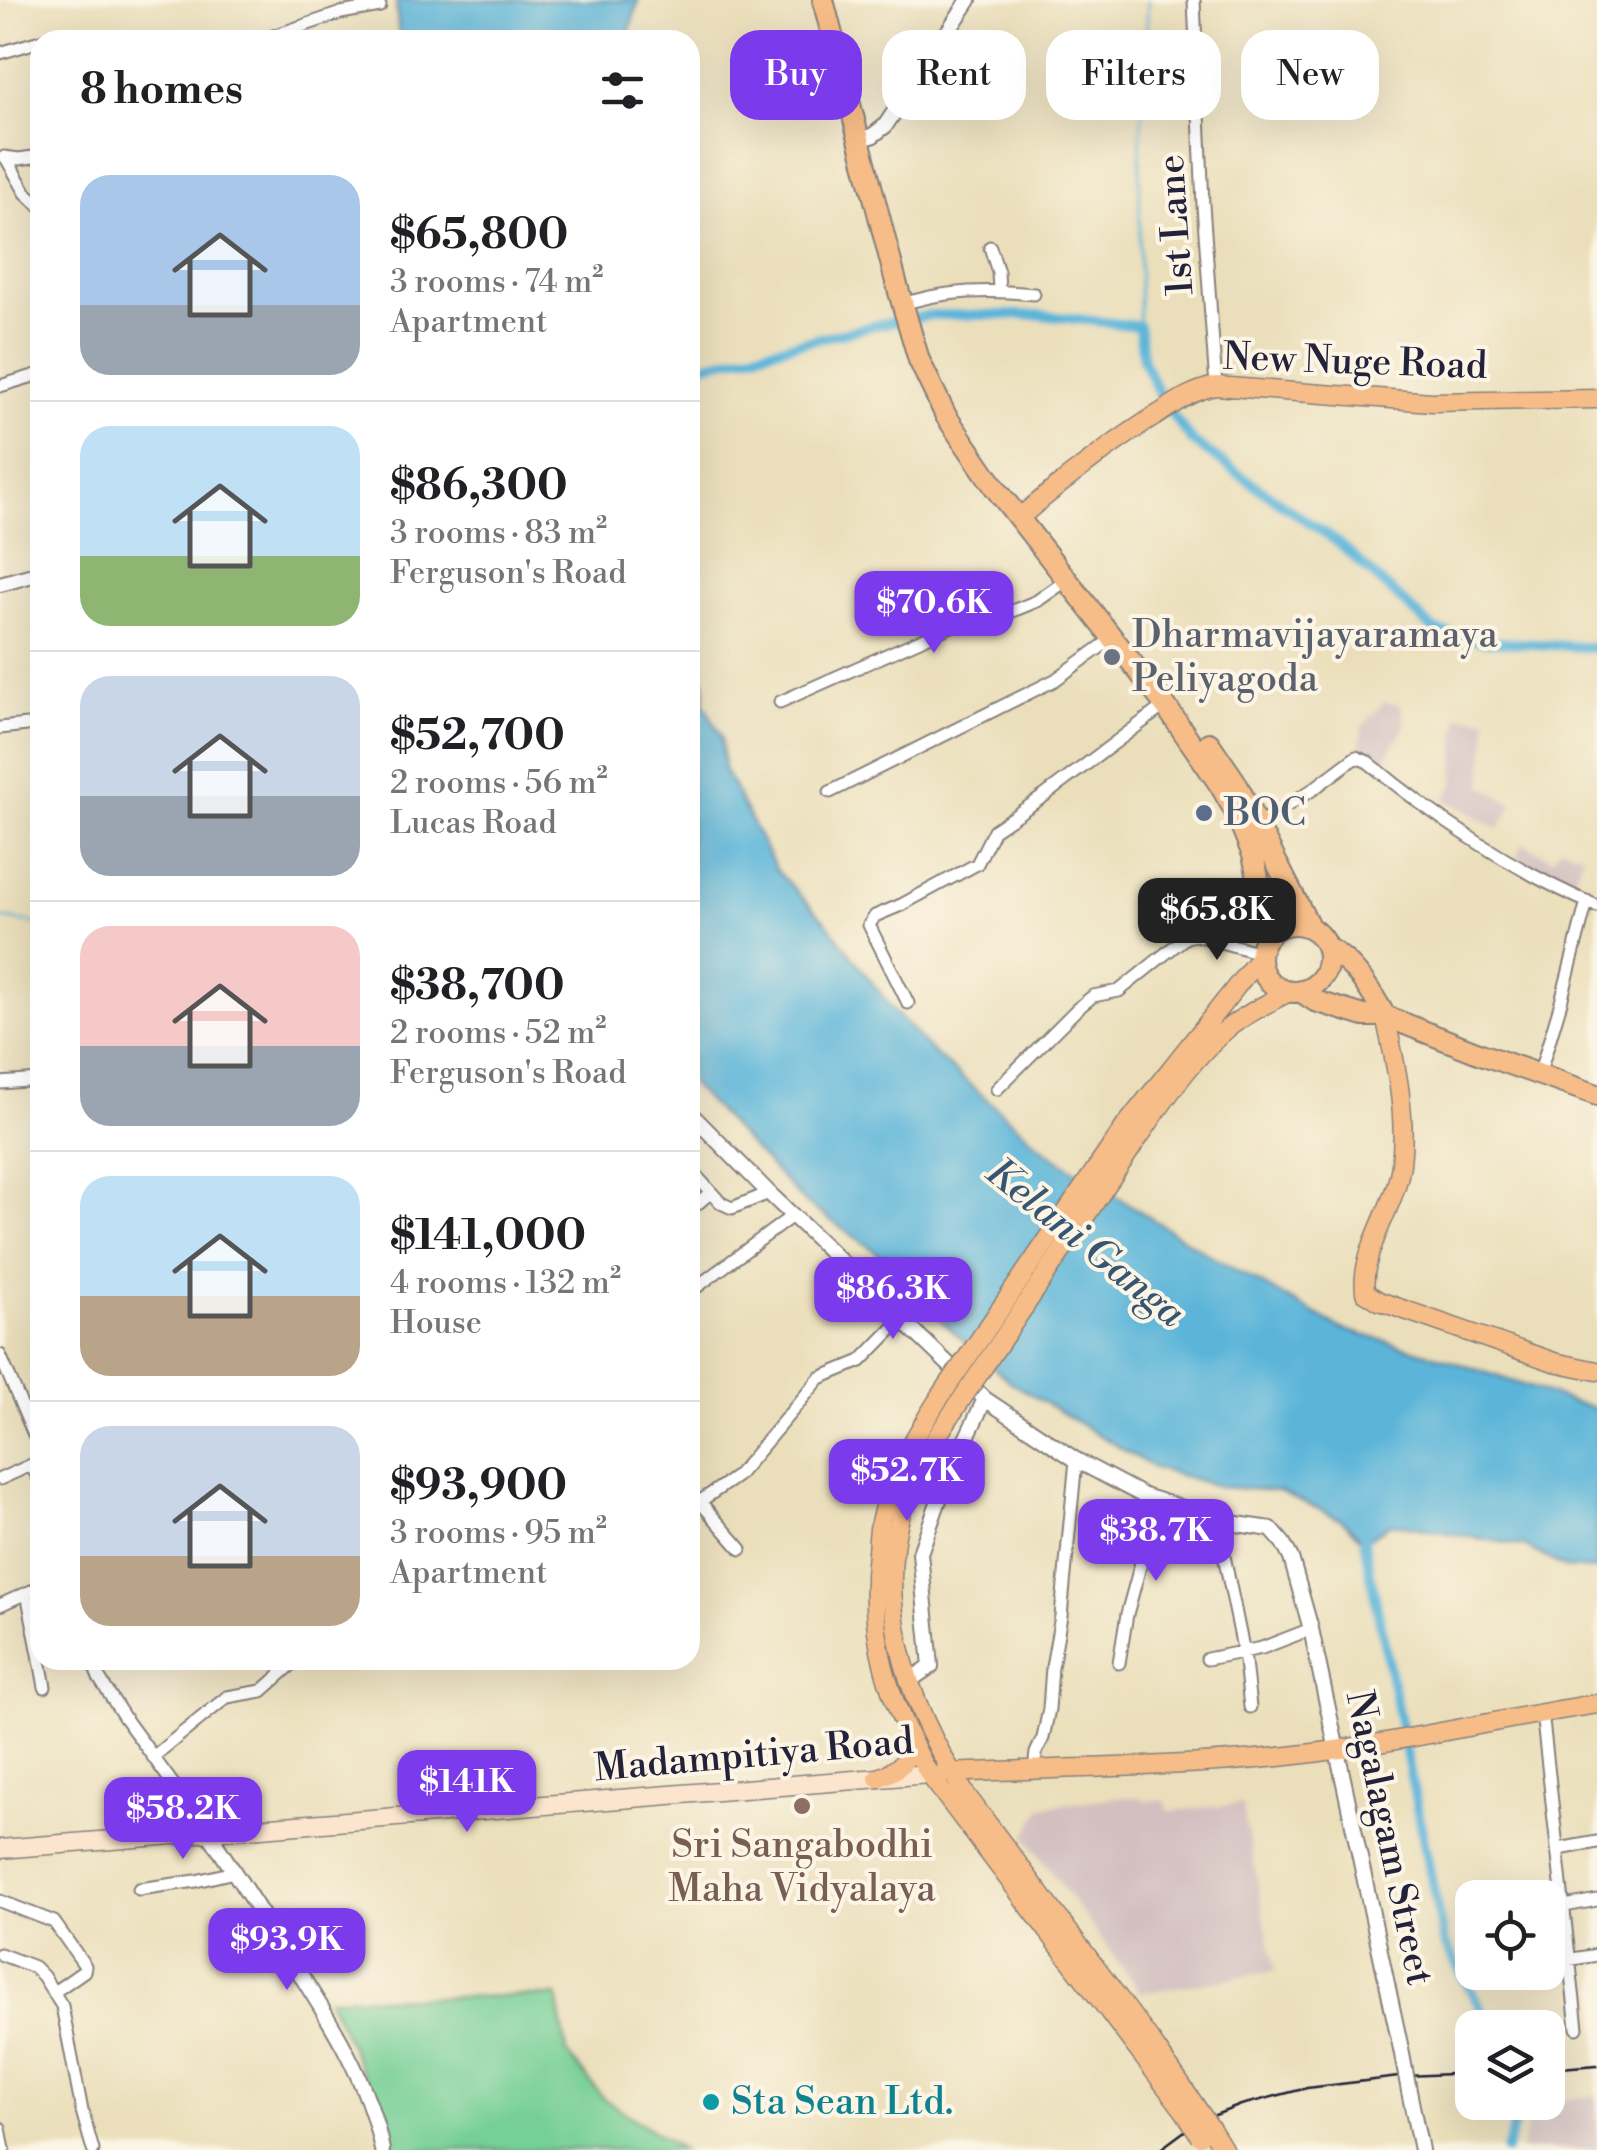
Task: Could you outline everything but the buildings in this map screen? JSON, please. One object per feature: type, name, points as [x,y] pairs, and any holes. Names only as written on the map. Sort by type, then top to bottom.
[{"type":"highway","points":[[823,0],[866,138]]},
{"type":"highway","points":[[835,0],[912,313],[919,360],[946,416],[978,464],[1182,706],[1235,781],[1310,928],[1326,948],[1328,964],[1323,975],[1316,984],[1295,992]]},
{"type":"highway","points":[[1024,514],[1067,580],[1200,754],[1244,829],[1258,878],[1262,972],[1268,980],[1275,987],[1364,1016],[1385,1016],[1597,1095]]},
{"type":"highway","points":[[1261,950],[1275,929],[1295,924],[1310,928]]},
{"type":"highway","points":[[1326,948],[1341,956],[1362,980],[1385,1016]]},
{"type":"main road","name":"New Nuge Road","points":[[1024,514],[1086,464],[1201,389],[1216,386],[1432,402],[1597,399]]},
{"type":"main road","points":[[1190,2108],[929,1774],[911,1742],[877,1646],[872,1587],[881,1516],[906,1452],[944,1409],[1261,950]]},
{"type":"main road","points":[[1133,1131],[1218,1037],[1242,1018],[1295,992]]},
{"type":"main road","points":[[1385,1016],[1399,1080],[1401,1166],[1369,1256],[1365,1292],[1379,1301],[1554,1362],[1597,1372]]},
{"type":"main road","points":[[944,1409],[898,1522],[891,1588],[898,1643],[927,1729],[967,1796],[1150,2040],[1206,2138],[1224,2150]]},
{"type":"main road","name":"Madampitiya Road","points":[[0,1849],[929,1774],[1198,1764],[1401,1740],[1597,1704]]},
{"type":"main road","points":[[878,1778],[904,1762],[911,1742]]},
{"type":"main road","points":[[967,1796],[970,1779],[979,1772]]},
{"type":"street","points":[[866,138],[886,126],[968,0]]},
{"type":"street","name":"1st Lane","points":[[1194,0],[1216,386]]},
{"type":"street","points":[[290,30],[341,13],[380,6]]},
{"type":"street","points":[[0,53],[30,44]]},
{"type":"street","points":[[3,157],[30,158]]},
{"type":"street","points":[[3,157],[30,196]]},
{"type":"street","points":[[990,247],[999,290]]},
{"type":"street","points":[[912,313],[930,296],[999,290],[1034,294]]},
{"type":"street","points":[[0,386],[30,377]]},
{"type":"street","points":[[0,584],[30,576]]},
{"type":"street","points":[[780,702],[956,624],[988,621],[1037,601],[1067,580]]},
{"type":"street","points":[[830,792],[1055,680],[1112,638]]},
{"type":"street","points":[[908,1003],[870,925],[875,916],[978,864],[994,830],[1164,705]]},
{"type":"street","points":[[0,728],[27,724]]},
{"type":"street","points":[[1256,825],[1356,757],[1368,762],[1446,823],[1592,904],[1540,1075]]},
{"type":"street","points":[[996,1089],[1093,996],[1118,991],[1186,936],[1261,950]]},
{"type":"street","points":[[0,1084],[30,1081]]},
{"type":"street","points":[[700,1122],[769,1194],[985,1399],[1076,1460],[1151,1499],[1226,1522],[1223,1551],[1244,1653],[1250,1707]]},
{"type":"street","points":[[700,1180],[721,1203],[732,1208],[769,1194]]},
{"type":"street","points":[[700,1201],[711,1192]]},
{"type":"street","points":[[700,1285],[792,1216]]},
{"type":"street","points":[[741,1549],[702,1500],[738,1476],[820,1378],[861,1362],[901,1320]]},
{"type":"street","points":[[0,1356],[30,1426]]},
{"type":"street","points":[[909,1681],[931,1666],[920,1552],[945,1483],[985,1399]]},
{"type":"street","points":[[1034,1770],[1046,1723],[1062,1616],[1076,1460]]},
{"type":"street","points":[[0,1479],[30,1466]]},
{"type":"street","points":[[1119,1664],[1127,1614],[1145,1548],[1151,1499]]},
{"type":"street","name":"Nagalagam Street","points":[[1226,1522],[1271,1529],[1291,1558],[1338,1749],[1421,2150]]},
{"type":"street","points":[[0,1606],[28,1594],[30,1605]]},
{"type":"street","points":[[1207,1659],[1244,1653],[1311,1630]]},
{"type":"street","points":[[42,1670],[46,1687]]},
{"type":"street","points":[[95,1670],[208,1832],[319,2003],[356,2070],[382,2150]]},
{"type":"street","points":[[154,1756],[226,1697],[262,1691],[286,1670]]},
{"type":"street","points":[[1542,1712],[1562,1880]]},
{"type":"street","points":[[1558,1849],[1597,1842]]},
{"type":"street","points":[[139,1889],[234,1872]]},
{"type":"street","points":[[1578,2028],[1565,1906],[1597,1900]]},
{"type":"street","points":[[0,1902],[54,1922],[85,1966],[84,1971],[54,1992]]},
{"type":"street","points":[[0,1954],[34,1967],[62,2006],[93,2150]]},
{"type":"street","points":[[1565,1960],[1597,1955]]},
{"type":"street","points":[[0,2128],[4,2150]]},
{"type":"shaded area","points":[[1384,702],[1401,705],[1405,726],[1384,761],[1360,746],[1362,727]]},
{"type":"shaded area","points":[[1458,716],[1487,718],[1483,786],[1513,804],[1499,829],[1445,799],[1454,784]]},
{"type":"shaded area","points":[[1523,843],[1552,859],[1561,846],[1583,855],[1571,886],[1517,856]]},
{"type":"shaded area","points":[[1170,1502],[1237,1523],[1237,1549],[1170,1532]]},
{"type":"shaded area","points":[[1117,1797],[1165,1800],[1169,1811],[1242,1804],[1275,1971],[1141,1993],[1025,1836],[1042,1807]]},
{"type":"shaded area","points":[[1597,2095],[1597,2150],[1521,2150],[1530,2120],[1565,2120],[1565,2099]]},
{"type":"green space","points":[[557,1996],[567,2053],[604,2099],[682,2150],[393,2150],[388,2129],[328,1998]]},
{"type":"water","points":[[396,0],[638,0],[630,30],[398,30]]},
{"type":"water","name":"Kelani Ganga","points":[[700,673],[705,684],[704,704],[721,735],[724,769],[777,871],[828,924],[893,1010],[930,1050],[1051,1155],[1214,1258],[1342,1329],[1434,1355],[1597,1410],[1597,1570],[1566,1568],[1524,1546],[1391,1523],[1364,1542],[1341,1519],[1279,1491],[1221,1487],[1154,1468],[1010,1382],[946,1325],[875,1251],[802,1200],[700,1093]]},
{"type":"waterway","points":[[1139,326],[1140,157],[1148,0]]},
{"type":"waterway","points":[[700,366],[931,315],[1040,315],[1139,326],[1143,360],[1163,403],[1193,442],[1337,542],[1434,630],[1483,641],[1597,648]]},
{"type":"waterway","points":[[0,918],[30,922]]},
{"type":"waterway","points":[[1367,1529],[1364,1542],[1444,1942],[1482,2010]]},
{"type":"waterway","points":[[1506,2150],[1514,2120]]},
{"type":"railway","points":[[1565,2068],[1597,2065]]},
{"type":"railway","points":[[1159,2150],[1197,2122],[1241,2105],[1307,2088],[1455,2074]]},
{"type":"place","name":"Dharmavijayaramaya Peliyagoda","points":[[1112,657]]},
{"type":"place","name":"BOC","points":[[1204,813]]},
{"type":"place","name":"Sri Sangabodhi Maha Vidyalaya","points":[[802,1806]]},
{"type":"place","name":"Sta Sean Ltd.","points":[[711,2102]]}]
